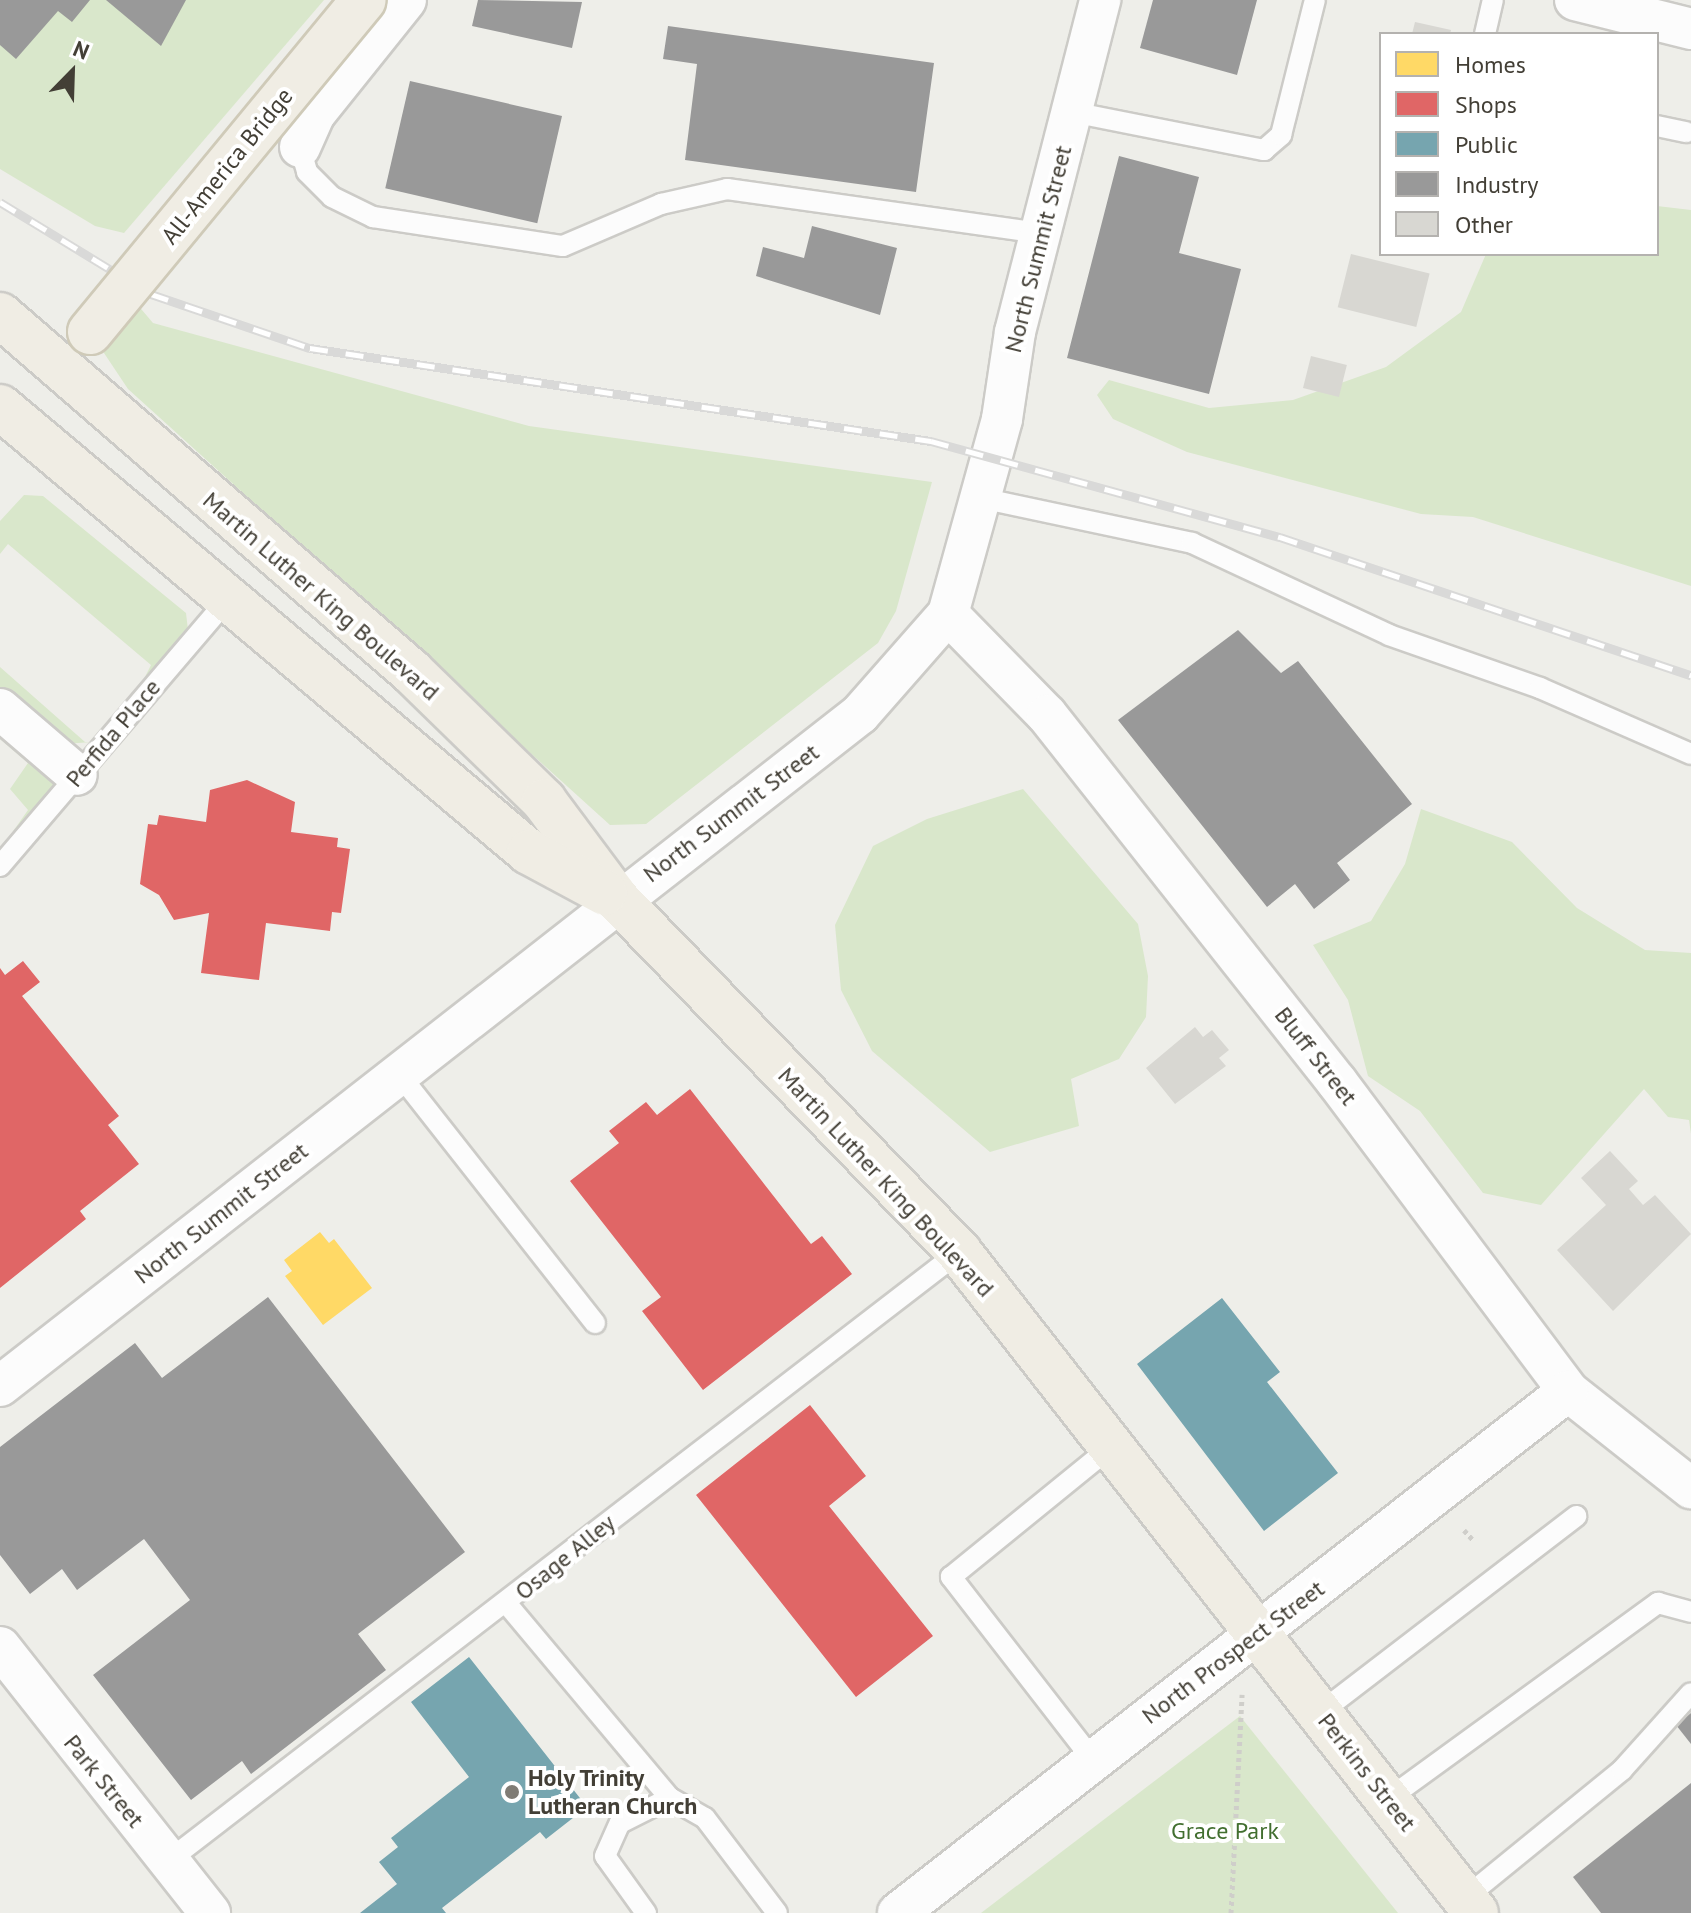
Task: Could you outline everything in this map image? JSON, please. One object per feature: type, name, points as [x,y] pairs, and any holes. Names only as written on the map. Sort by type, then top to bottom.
[{"type":"main road","name":"All-America Bridge","points":[[5,422],[90,332],[364,0]]},
{"type":"main road","name":"Martin Luther King Boulevard","points":[[0,315],[412,672],[544,801],[617,899],[959,1252],[1112,1446],[1250,1636]]},
{"type":"main road","name":"Martin Luther King Boulevard","points":[[5,422],[529,852],[617,899]]},
{"type":"main road","name":"Perkins Street","points":[[1250,1636],[1321,1712],[1470,1906]]},
{"type":"street","points":[[300,147],[314,115],[406,0]]},
{"type":"street","name":"North Summit Street","points":[[0,1386],[617,899],[860,714],[948,614],[981,498],[1041,233],[1100,0]]},
{"type":"street","points":[[1575,0],[1691,29]]},
{"type":"street","name":"Bluff Street","points":[[948,614],[1056,727],[1365,1118],[1568,1391],[1691,1488]]},
{"type":"street","points":[[0,709],[77,775]]},
{"type":"street","name":"North Prospect Street","points":[[898,1913],[1568,1391]]},
{"type":"street","name":"Park Street","points":[[0,1647],[210,1913]]},
{"type":"lane","points":[[1072,112],[1264,150],[1281,135],[1315,0]]},
{"type":"lane","points":[[1485,32],[1493,0]]},
{"type":"lane","points":[[1659,126],[1686,132]]},
{"type":"lane","points":[[300,147],[315,180],[373,217],[563,246],[661,204],[727,189],[1041,233]]},
{"type":"lane","points":[[981,498],[1192,543],[1389,635],[1540,688],[1691,754]]},
{"type":"lane","name":"Perfida Place","points":[[0,866],[226,601]]},
{"type":"lane","points":[[399,1074],[595,1323]]},
{"type":"lane","name":"Osage Alley","points":[[168,1861],[507,1604],[959,1252]]},
{"type":"lane","points":[[1093,1760],[951,1577],[1112,1446]]},
{"type":"lane","points":[[1321,1712],[1576,1516]]},
{"type":"lane","points":[[1388,1799],[1658,1603],[1691,1612]]},
{"type":"lane","points":[[507,1604],[670,1798],[705,1818],[777,1913]]},
{"type":"lane","points":[[1470,1906],[1622,1770],[1691,1693]]},
{"type":"lane","points":[[646,1913],[605,1856],[620,1823],[670,1798]]},
{"type":"path","points":[[1464,1530],[1473,1540]]},
{"type":"path","points":[[1231,1913],[1250,1636]]},
{"type":"green space","points":[[0,0],[324,0],[124,233],[95,226],[0,169]]},
{"type":"green space","points":[[1659,206],[1691,210],[1691,586],[1473,517],[1421,514],[1187,452],[1113,419],[1097,395],[1109,380],[1209,408],[1293,400],[1386,367],[1461,312],[1485,256],[1659,256]]},
{"type":"green space","points":[[125,290],[153,323],[529,426],[932,482],[896,611],[878,643],[646,824],[610,825],[128,389],[90,332]]},
{"type":"green space","points":[[24,495],[43,496],[186,613],[188,630],[140,687],[151,665],[8,544],[0,554],[0,521]]},
{"type":"green space","points":[[0,667],[85,742],[91,742],[65,744],[0,688]]},
{"type":"green space","points":[[0,726],[56,785],[0,850],[28,810],[10,789],[28,763],[0,739]]},
{"type":"green space","points":[[1023,789],[1138,924],[1148,976],[1146,1017],[1119,1059],[1071,1079],[1079,1126],[990,1152],[872,1051],[841,990],[835,925],[873,846],[927,819]]},
{"type":"green space","points":[[1421,809],[1512,842],[1577,908],[1645,950],[1691,953],[1691,1134],[1689,1120],[1668,1117],[1644,1089],[1541,1205],[1483,1193],[1420,1111],[1368,1076],[1348,1000],[1313,945],[1371,921],[1405,864]]},
{"type":"green space","name":"Grace Park","points":[[1240,1716],[1398,1913],[981,1913]]},
{"type":"building: Homes","points":[[320,1232],[329,1243],[334,1239],[372,1288],[323,1325],[285,1276],[292,1271],[284,1260]]},
{"type":"building: Shops","points":[[247,780],[295,802],[291,832],[338,838],[337,847],[350,849],[341,913],[332,912],[330,931],[266,923],[259,980],[201,973],[209,913],[174,920],[159,895],[140,884],[148,824],[157,825],[159,815],[206,822],[210,790]]},
{"type":"building: Shops","points":[[23,961],[40,982],[22,996],[119,1116],[108,1125],[139,1164],[80,1211],[86,1219],[0,1288],[0,968],[5,975]]},
{"type":"building: Shops","points":[[690,1089],[811,1244],[822,1236],[852,1274],[703,1390],[642,1311],[661,1297],[570,1181],[619,1143],[609,1131],[646,1102],[657,1115]]},
{"type":"building: Shops","points":[[810,1405],[866,1476],[829,1506],[933,1636],[856,1697],[696,1495]]},
{"type":"building: Public","points":[[1222,1298],[1280,1372],[1267,1382],[1338,1473],[1264,1531],[1137,1364]]},
{"type":"building: Public","name":"Holy Trinity Lutheran Church","points":[[469,1657],[587,1807],[546,1839],[540,1832],[442,1908],[446,1913],[360,1913],[397,1884],[379,1862],[398,1847],[391,1838],[469,1777],[411,1702]]},
{"type":"building: Industry","points":[[0,0],[90,0],[72,22],[58,11],[16,59],[0,45]]},
{"type":"building: Industry","points":[[106,0],[186,0],[161,46]]},
{"type":"building: Industry","points":[[478,0],[582,2],[572,48],[472,26]]},
{"type":"building: Industry","points":[[1153,0],[1257,0],[1237,75],[1140,48]]},
{"type":"building: Industry","points":[[668,26],[934,63],[916,192],[685,160],[697,64],[663,59]]},
{"type":"building: Industry","points":[[410,81],[562,116],[537,223],[385,188]]},
{"type":"building: Industry","points":[[1119,156],[1199,177],[1179,253],[1241,269],[1209,394],[1067,358]]},
{"type":"building: Industry","points":[[812,226],[897,248],[880,315],[756,276],[763,247],[804,258]]},
{"type":"building: Industry","points":[[1238,630],[1281,673],[1298,661],[1412,804],[1337,863],[1350,880],[1314,909],[1295,884],[1267,907],[1118,720]]},
{"type":"building: Industry","points":[[268,1297],[465,1552],[358,1634],[386,1670],[251,1774],[242,1761],[191,1800],[93,1675],[190,1600],[144,1539],[77,1590],[62,1569],[30,1594],[0,1555],[0,1447],[135,1343],[162,1378]]},
{"type":"building: Industry","points":[[1691,1713],[1691,1744],[1676,1725]]},
{"type":"building: Industry","points":[[1691,1783],[1691,1913],[1601,1913],[1573,1877]]},
{"type":"building: Other","points":[[1415,22],[1451,30],[1450,32],[1412,32]]},
{"type":"building: Other","points":[[1351,254],[1430,274],[1416,327],[1338,307]]},
{"type":"building: Other","points":[[1311,356],[1347,365],[1339,397],[1303,388]]},
{"type":"building: Other","points":[[1195,1027],[1203,1037],[1212,1030],[1229,1050],[1219,1058],[1226,1066],[1175,1104],[1146,1068]]},
{"type":"building: Other","points":[[1610,1151],[1638,1181],[1629,1189],[1643,1205],[1655,1195],[1691,1234],[1613,1311],[1557,1250],[1606,1205],[1581,1178]]},
{"type":"railway","points":[[0,202],[151,294],[310,348],[931,441],[1280,537],[1691,675]]},
{"type":"place","name":"Holy Trinity Lutheran Church","points":[[512,1792]]}]
